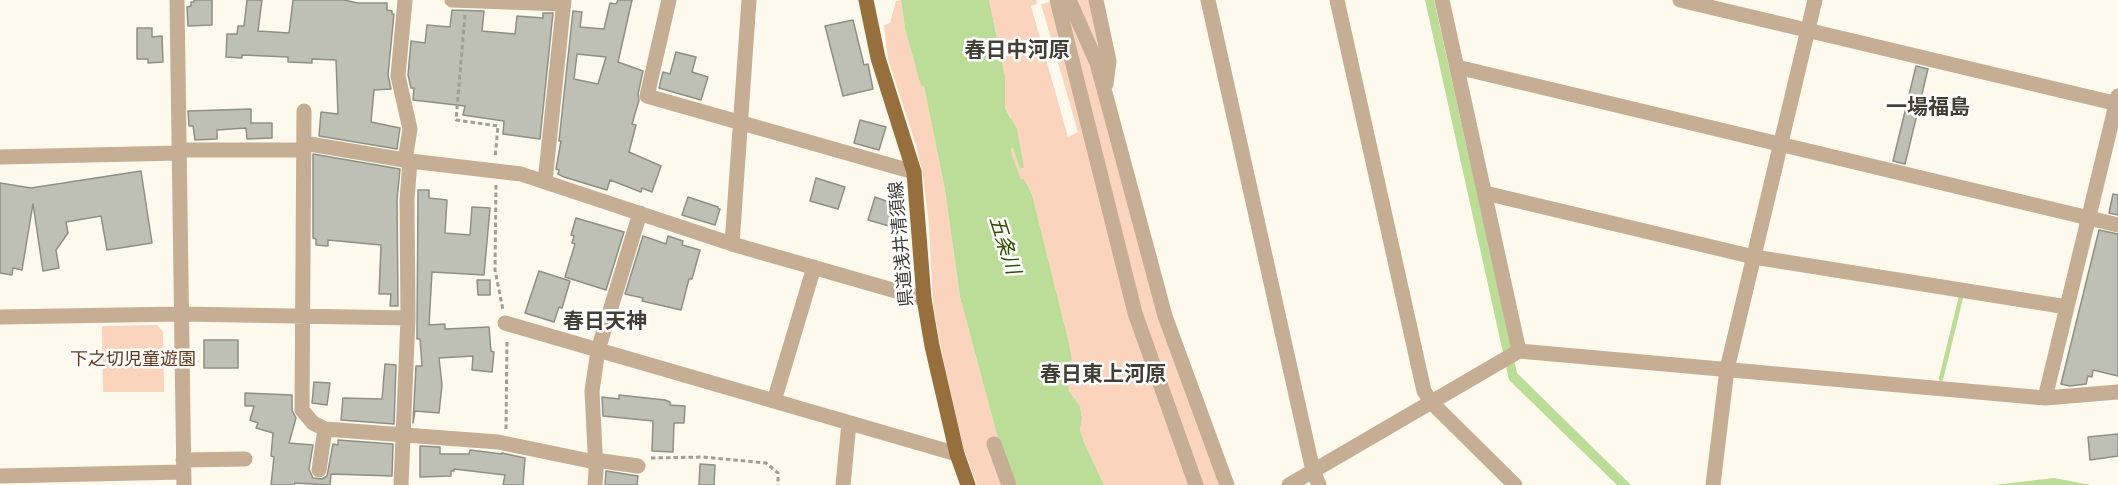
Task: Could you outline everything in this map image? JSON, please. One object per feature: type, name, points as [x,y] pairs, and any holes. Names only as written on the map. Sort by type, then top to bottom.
[{"type":"main road","name":"県道浅井清須線","points":[[866,0],[878,58],[914,172],[924,299],[932,346],[957,454],[968,485]]},
{"type":"street","points":[[177,0],[183,473]]},
{"type":"street","points":[[401,485],[408,318],[410,129],[399,76],[405,0]]},
{"type":"street","points":[[455,0],[564,2],[545,182]]},
{"type":"street","points":[[669,0],[646,96],[914,172]]},
{"type":"street","points":[[732,244],[749,0]]},
{"type":"street","points":[[1057,0],[1135,313],[1196,485]]},
{"type":"street","points":[[1069,0],[1097,63],[1165,316],[1227,485]]},
{"type":"street","points":[[1096,0],[1109,61],[1105,96]]},
{"type":"street","points":[[1208,0],[1316,478]]},
{"type":"street","points":[[1337,0],[1424,391],[1431,402],[1515,485]]},
{"type":"street","points":[[1442,0],[1485,193],[1511,355]]},
{"type":"street","points":[[1680,0],[2117,101],[2045,398]]},
{"type":"street","points":[[1713,485],[1727,369],[1815,0]]},
{"type":"street","points":[[1457,67],[2118,225]]},
{"type":"street","points":[[304,111],[302,410],[313,423],[325,429],[498,442],[595,461],[638,466]]},
{"type":"street","points":[[0,157],[304,146],[521,174],[732,244],[924,299]]},
{"type":"street","points":[[1485,193],[1754,256],[2067,307]]},
{"type":"street","points":[[595,485],[592,391],[598,350],[640,213]]},
{"type":"street","points":[[774,401],[814,267]]},
{"type":"street","points":[[0,317],[181,314],[408,318]]},
{"type":"street","points":[[505,323],[957,454]]},
{"type":"street","points":[[1289,485],[1316,478],[1431,402],[1511,355],[1727,369],[2045,398],[2118,392]]},
{"type":"street","points":[[843,485],[849,423]]},
{"type":"street","points":[[320,470],[325,429]]},
{"type":"street","points":[[994,444],[1009,485]]},
{"type":"street","points":[[0,476],[183,473],[245,459]]},
{"type":"path","points":[[466,0],[456,120],[498,126],[494,171]]},
{"type":"green space","points":[[901,0],[905,29],[921,85],[924,85],[945,190],[960,297],[998,439],[1017,485],[977,485],[964,449],[933,304],[929,225],[923,176],[916,145],[888,59],[884,25],[890,23],[896,1]]},
{"type":"green space","points":[[989,0],[1036,0],[1037,4],[1031,6],[1068,137],[1078,132],[1041,4],[1051,2],[1190,485],[1104,485],[1084,442],[1080,430],[1082,418],[1080,406],[1069,391],[1068,375],[1072,359],[1069,343],[1032,194],[1024,179],[1021,179],[1012,155],[1011,149],[1014,148],[1011,117],[1005,108],[1005,76]]},
{"type":"green space","points":[[1063,0],[1091,65],[1220,485],[1201,485],[1138,301]]},
{"type":"green space","points":[[1072,0],[1089,0],[1099,52]]},
{"type":"green space","name":"下之切児童遊園","points":[[157,325],[163,332],[164,392],[103,392],[102,326]]},
{"type":"water","name":"五条川","points":[[901,0],[989,0],[1005,76],[1005,108],[1017,129],[1024,168],[1020,168],[1013,148],[1011,149],[1012,155],[1021,179],[1024,179],[1032,194],[1069,343],[1072,359],[1068,375],[1069,391],[1080,406],[1082,418],[1080,430],[1104,485],[1017,485],[998,439],[960,297],[945,190],[924,86],[921,86],[905,29]]},
{"type":"water","points":[[1425,0],[1434,0],[1517,373],[1631,485],[1617,485],[1509,380]]},
{"type":"water","points":[[2054,478],[2091,485],[1993,485]]},
{"type":"building","points":[[194,0],[212,0],[212,25],[188,26],[187,7],[191,6]]},
{"type":"building","points":[[247,0],[262,0],[258,31],[289,33],[293,0],[387,3],[387,10],[394,14],[388,75],[391,89],[374,90],[371,122],[400,128],[397,149],[319,136],[321,112],[338,114],[336,60],[312,59],[312,63],[288,62],[288,57],[242,55],[242,58],[226,57],[227,34],[237,34],[238,26],[244,26]]},
{"type":"building","points":[[618,0],[632,0],[618,62],[643,71],[638,94],[639,100],[632,124],[636,125],[629,152],[661,166],[652,192],[642,188],[641,192],[610,180],[607,190],[564,177],[558,174],[559,170],[556,169],[561,141],[559,141],[573,11],[582,12],[580,27],[604,29],[610,3],[616,4]],"holes":[[[577,54],[606,57],[598,84],[574,79]]]},
{"type":"building","points":[[452,10],[484,11],[482,31],[515,34],[517,16],[543,18],[543,13],[553,13],[540,139],[503,134],[504,121],[463,115],[465,106],[413,100],[414,88],[411,88],[408,75],[411,41],[425,43],[427,25],[450,27]]},
{"type":"building","points":[[853,20],[864,65],[868,64],[873,89],[843,96],[825,26]]},
{"type":"building","points":[[137,28],[152,28],[152,37],[162,36],[163,62],[148,63],[148,59],[137,59]]},
{"type":"building","points":[[676,52],[696,57],[692,72],[708,77],[701,100],[659,88],[663,72],[670,74]]},
{"type":"building","points":[[1916,66],[1928,69],[1905,164],[1893,161]]},
{"type":"building","points":[[251,109],[251,123],[272,123],[272,138],[247,139],[246,128],[217,130],[217,139],[195,140],[193,126],[189,126],[188,111]]},
{"type":"building","points":[[860,120],[886,127],[879,150],[854,143]]},
{"type":"building","points":[[313,154],[400,169],[397,200],[398,306],[390,306],[391,294],[379,294],[381,245],[328,240],[328,246],[316,245],[316,239],[313,238]]},
{"type":"building","points":[[141,171],[152,243],[107,250],[101,216],[66,222],[68,233],[56,250],[59,268],[43,271],[33,204],[22,270],[13,268],[12,275],[0,273],[0,183],[31,188]]},
{"type":"building","points":[[816,178],[845,187],[838,209],[810,201]]},
{"type":"building","points":[[418,190],[429,190],[429,198],[447,200],[445,233],[470,235],[472,207],[490,208],[484,275],[432,272],[429,325],[445,324],[445,329],[489,327],[491,351],[494,352],[492,372],[472,370],[473,356],[439,358],[442,385],[439,413],[415,411],[413,423],[416,366],[422,366],[420,339],[417,339]]},
{"type":"building","points":[[2113,194],[2118,195],[2118,215],[2109,213]]},
{"type":"building","points":[[688,197],[720,209],[715,225],[682,215]]},
{"type":"building","points":[[875,197],[902,207],[896,228],[868,220]]},
{"type":"building","points":[[576,218],[624,232],[606,290],[565,277],[575,244],[572,243],[574,236],[571,235]]},
{"type":"building","points":[[2099,230],[2118,234],[2118,376],[2093,370],[2092,377],[2088,376],[2086,384],[2070,386],[2061,384]]},
{"type":"building","points":[[643,236],[666,244],[668,236],[683,241],[682,245],[700,250],[681,310],[642,301],[643,298],[625,294]]},
{"type":"building","points":[[539,271],[570,281],[562,308],[559,307],[554,322],[525,313]]},
{"type":"building","points":[[477,280],[490,280],[490,295],[478,295]]},
{"type":"building","points":[[204,340],[238,340],[238,368],[204,368]]},
{"type":"building","points":[[385,364],[396,365],[394,424],[341,420],[343,398],[382,399]]},
{"type":"building","points":[[314,382],[330,383],[327,405],[312,403]]},
{"type":"building","points":[[245,393],[292,395],[292,410],[296,418],[289,443],[313,445],[309,469],[313,478],[322,479],[327,476],[333,444],[338,445],[338,440],[393,444],[392,476],[331,474],[330,485],[295,483],[294,485],[271,485],[274,457],[271,456],[273,433],[256,428],[258,423],[250,420],[254,406],[245,406]]},
{"type":"building","points":[[619,395],[665,400],[670,402],[670,405],[685,406],[684,423],[674,423],[673,452],[652,451],[653,421],[603,416],[602,397],[619,399]]},
{"type":"building","points":[[2118,434],[2118,456],[2090,460],[2088,437]]},
{"type":"building","points":[[420,446],[440,447],[440,454],[469,454],[470,450],[525,458],[523,485],[503,485],[505,475],[454,469],[451,471],[451,476],[420,477]]},
{"type":"building","points":[[700,464],[715,465],[714,485],[699,485]]},
{"type":"building","points":[[606,471],[638,476],[637,485],[605,485]]},
{"type":"waterway","points":[[1941,379],[1961,297]]},
{"type":"district","name":"春日中河原","points":[[1017,50]]},
{"type":"district","name":"一場福島","points":[[1928,107]]},
{"type":"district","name":"春日天神","points":[[605,321]]},
{"type":"district","name":"春日東上河原","points":[[1103,374]]}]
